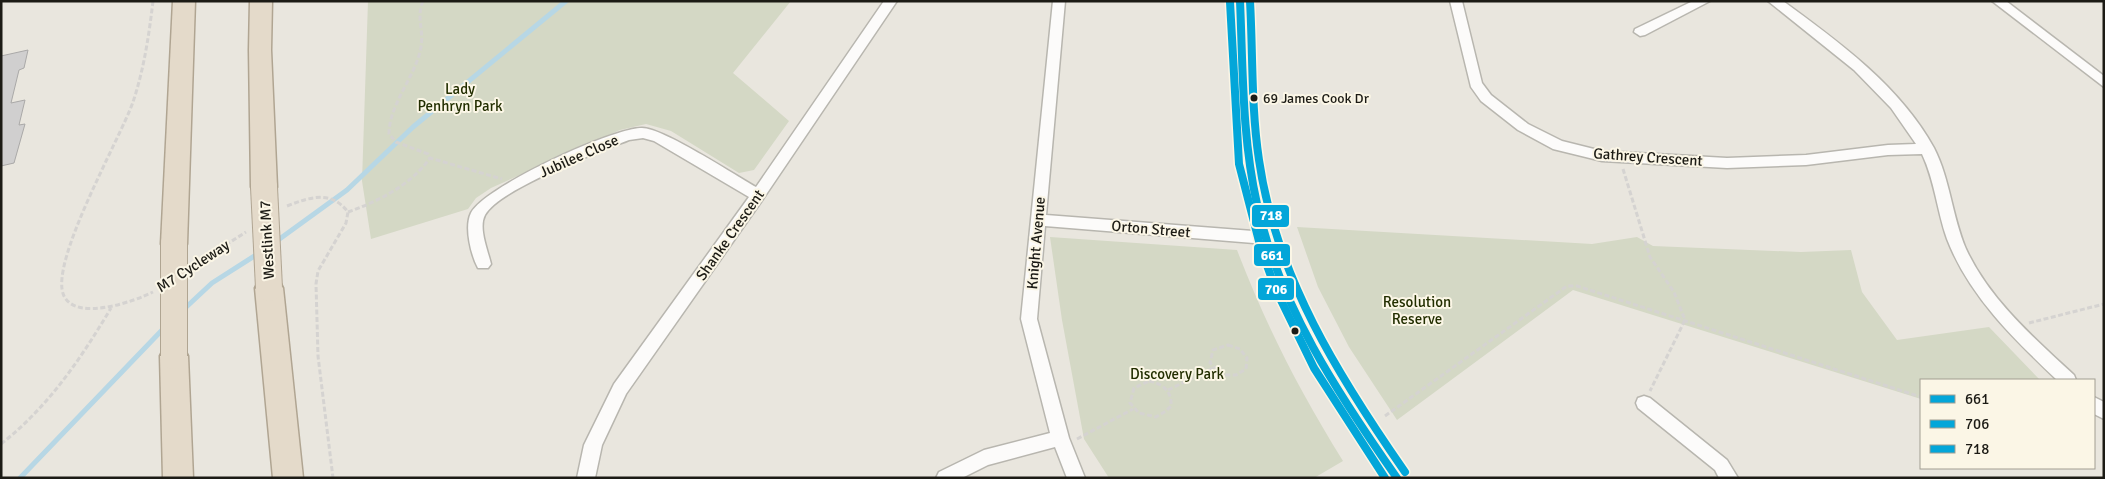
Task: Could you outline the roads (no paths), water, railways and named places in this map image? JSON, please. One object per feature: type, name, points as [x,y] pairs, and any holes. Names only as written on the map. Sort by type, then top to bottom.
[{"type":"highway","points":[[178,478],[174,356],[174,244],[184,1]]},
{"type":"highway","name":"Westlink M7","points":[[261,1],[260,50],[269,288],[288,478]]},
{"type":"street","name":"Shanke Crescent","points":[[586,478],[593,445],[620,389],[758,195],[891,1]]},
{"type":"street","name":"Knight Avenue","points":[[1059,1],[1029,319],[1062,442],[1076,478]]},
{"type":"street","points":[[1240,1],[1249,160],[1266,238],[1304,331],[1320,362],[1363,431],[1397,478]]},
{"type":"street","name":"Gathrey Crescent","points":[[1456,1],[1476,84],[1486,98],[1523,128],[1538,136],[1579,151],[1618,156],[1727,163],[1769,163],[1888,150],[1927,148]]},
{"type":"street","points":[[1640,32],[1704,1]]},
{"type":"street","points":[[1774,1],[1859,66],[1898,108],[1927,148],[1938,172],[1950,225],[1959,248],[1986,294],[2014,326],[2067,379]]},
{"type":"street","points":[[1998,1],[2104,83]]},
{"type":"street","name":"Jubilee Close","points":[[483,264],[476,227],[478,214],[486,202],[507,188],[627,135],[643,133],[659,138],[758,195]]},
{"type":"street","name":"Orton Street","points":[[1037,220],[1266,238]]},
{"type":"street","points":[[1644,403],[1721,465],[1729,478]]},
{"type":"street","points":[[945,478],[984,458],[1062,442]]},
{"type":"waterway","points":[[274,243],[347,190],[413,127],[566,1]]},
{"type":"waterway","points":[[182,311],[212,283],[259,253]]},
{"type":"waterway","points":[[20,478],[165,327]]},
{"type":"place","name":"69 James Cook Dr","points":[[1254,98]]},
{"type":"park label","name":"Lady Penhryn Park","points":[[460,98]]},
{"type":"park label","name":"Resolution Reserve","points":[[1417,310]]},
{"type":"park label","name":"Discovery Park","points":[[1177,374]]}]
